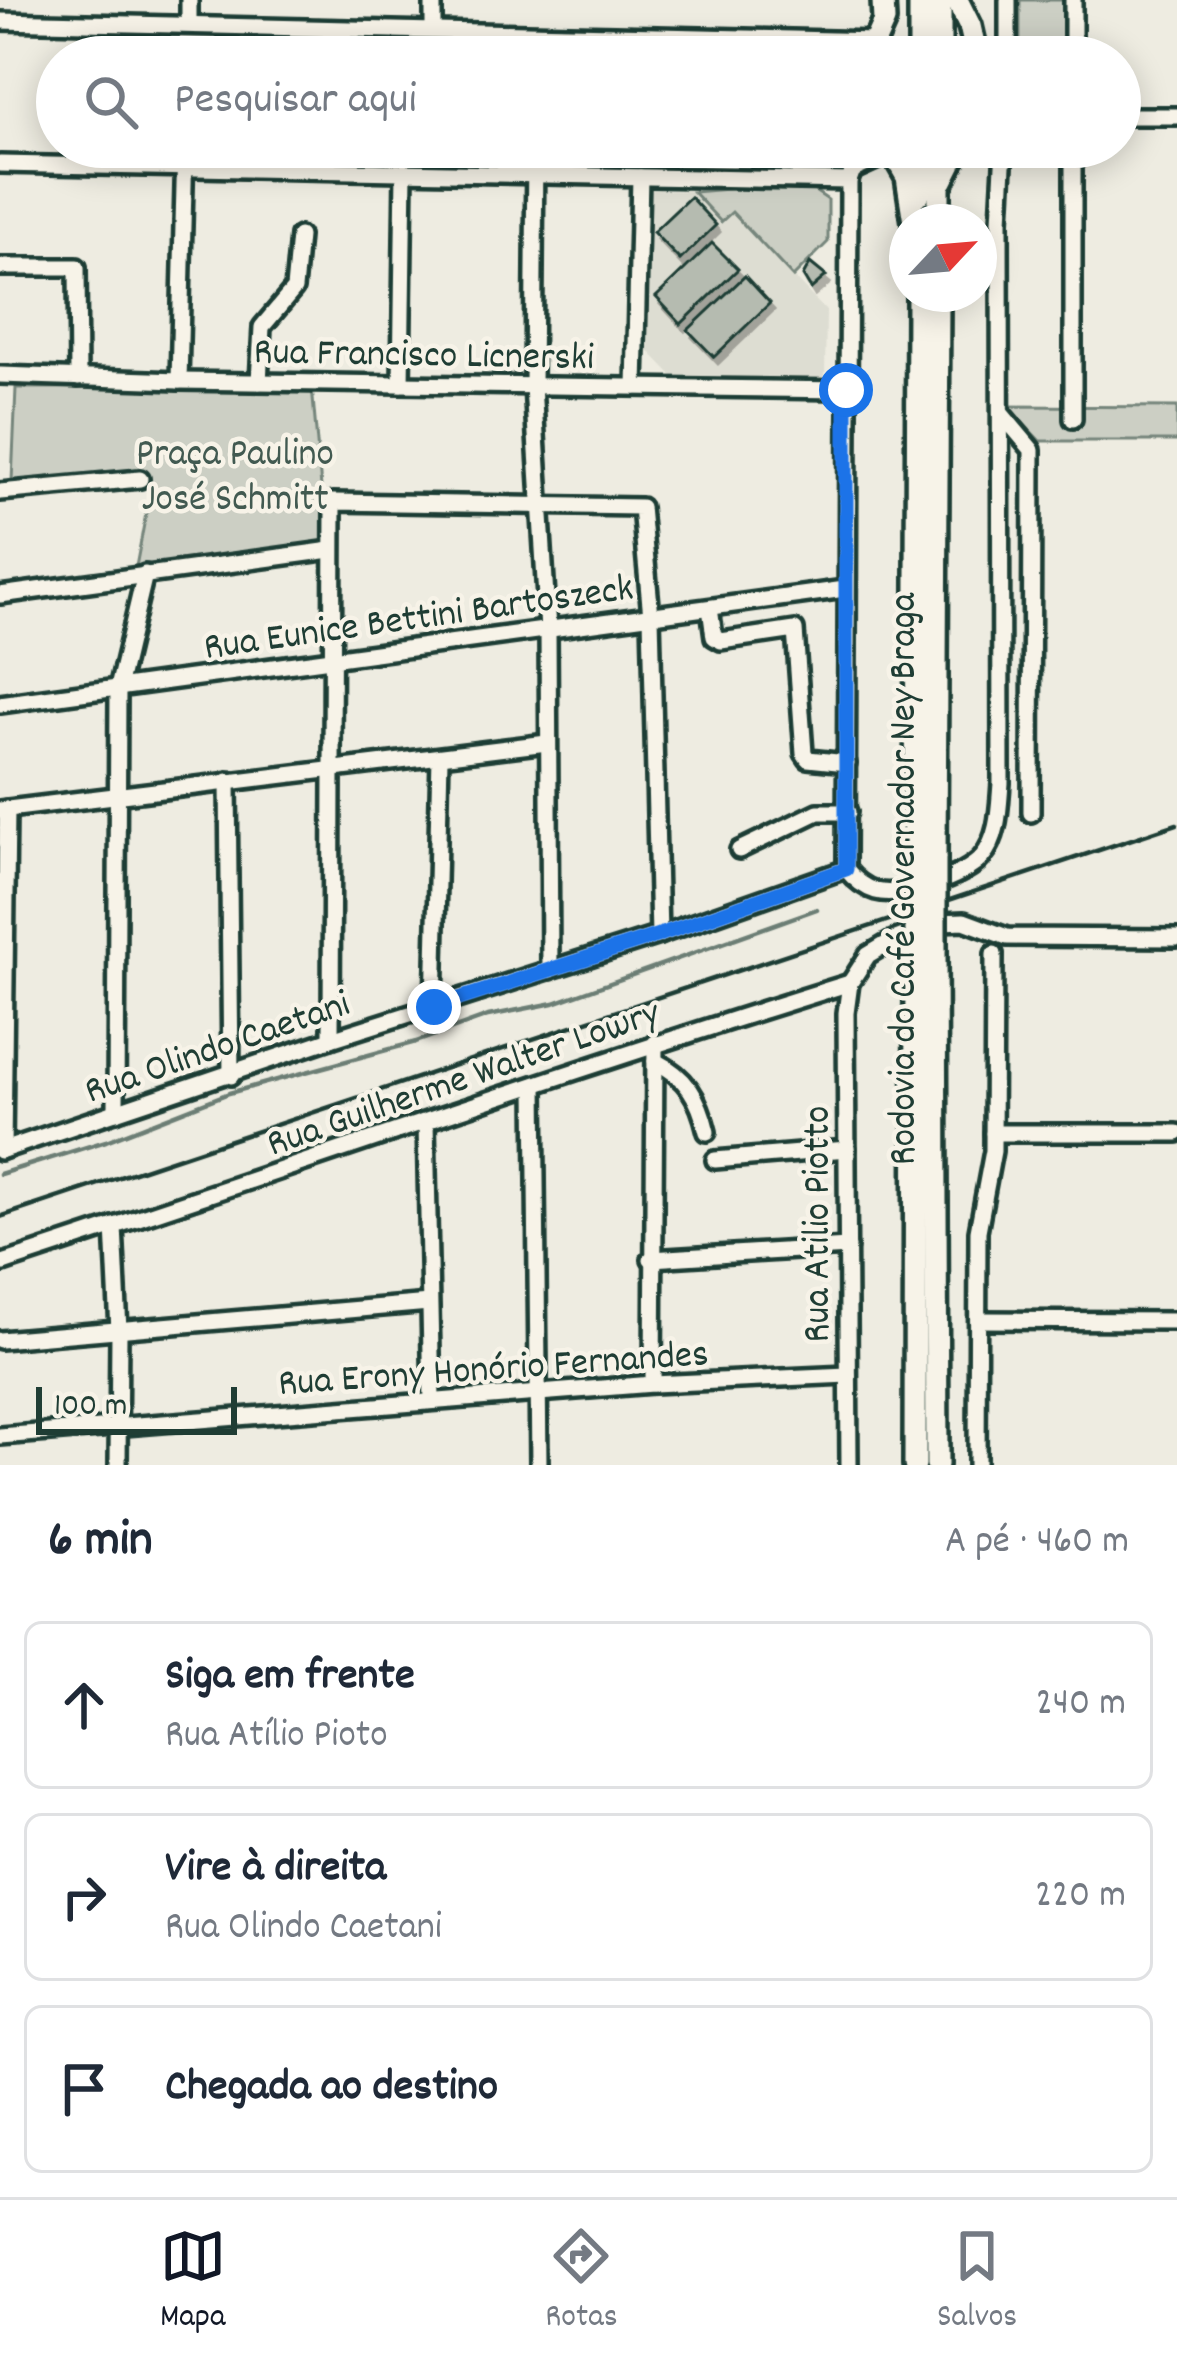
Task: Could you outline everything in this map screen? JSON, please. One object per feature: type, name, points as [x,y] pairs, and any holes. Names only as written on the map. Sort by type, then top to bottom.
[{"type":"highway","points":[[879,36],[883,0]]},
{"type":"highway","points":[[920,0],[920,36]]},
{"type":"highway","points":[[940,0],[940,36]]},
{"type":"highway","points":[[957,0],[972,36]]},
{"type":"highway","points":[[907,168],[913,204]]},
{"type":"highway","points":[[939,168],[939,204]]},
{"type":"highway","points":[[939,187],[948,168]]},
{"type":"highway","name":"Rodovia do Café Governador Ney Braga","points":[[915,1465],[925,952],[918,312]]},
{"type":"highway","name":"Rodovia do Café Governador Ney Braga","points":[[925,861],[938,312]]},
{"type":"highway","name":"Rodovia do Café Governador Ney Braga","points":[[925,952],[937,1465]]},
{"type":"street","points":[[7,0],[3,21],[573,36]]},
{"type":"street","points":[[189,0],[189,24]]},
{"type":"street","points":[[433,0],[433,30]]},
{"type":"street","points":[[1008,0],[1008,36]]},
{"type":"street","points":[[1073,0],[1073,36]]},
{"type":"street","points":[[1141,116],[1177,116]]},
{"type":"street","points":[[0,164],[36,164]]},
{"type":"street","points":[[178,381],[185,168]]},
{"type":"street","points":[[258,168],[640,177],[800,168]]},
{"type":"street","points":[[536,168],[532,386],[548,630],[550,970]]},
{"type":"street","points":[[854,168],[846,390],[846,869],[860,884],[880,892],[926,885],[972,867],[991,844],[997,825],[1004,168]]},
{"type":"street","points":[[1073,168],[1073,418]]},
{"type":"street","points":[[401,384],[404,172]]},
{"type":"street","points":[[635,387],[640,177]]},
{"type":"street","points":[[259,382],[262,327],[294,290],[299,236]]},
{"type":"street","points":[[0,267],[77,267],[78,378]]},
{"type":"street","name":"Rua Francisco Licnerski","points":[[0,375],[846,390]]},
{"type":"street","points":[[1000,413],[1032,450],[1030,813]]},
{"type":"street","points":[[0,492],[140,479]]},
{"type":"street","points":[[331,1039],[333,502],[641,507],[651,616],[659,935]]},
{"type":"street","points":[[0,595],[331,550]]},
{"type":"street","points":[[116,1112],[118,688],[145,574]]},
{"type":"street","name":"Rua Eunice Bettini Bartoszeck","points":[[0,704],[845,589]]},
{"type":"street","points":[[710,608],[714,637],[721,641],[794,630],[804,753],[808,759],[847,763]]},
{"type":"street","points":[[2,1151],[3,810],[547,743]]},
{"type":"street","points":[[434,1007],[440,757]]},
{"type":"street","points":[[228,781],[231,1076]]},
{"type":"street","points":[[740,850],[818,812],[848,812]]},
{"type":"street","name":"Rua Olindo Caetani","points":[[2,1151],[846,869]]},
{"type":"street","name":"Rua Guilherme Walter Lowry","points":[[0,1264],[655,1043],[850,983],[880,946],[929,926],[954,920],[1007,937],[1177,938]]},
{"type":"street","points":[[977,1465],[979,1214],[991,1167],[993,1133],[994,954]]},
{"type":"street","name":"Rua Atilio Piotto","points":[[849,1465],[846,1013],[850,983]]},
{"type":"street","points":[[652,1384],[655,1043]]},
{"type":"street","points":[[655,1061],[688,1083],[707,1132]]},
{"type":"street","points":[[535,1085],[538,1465]]},
{"type":"street","points":[[426,1123],[431,1400]]},
{"type":"street","points":[[993,1133],[1177,1133]]},
{"type":"street","points":[[715,1160],[847,1149]]},
{"type":"street","points":[[114,1226],[118,1465]]},
{"type":"street","points":[[651,1259],[848,1247]]},
{"type":"street","points":[[0,1340],[429,1303]]},
{"type":"street","points":[[978,1320],[1177,1322]]},
{"type":"street","name":"Rua Erony Honório Fernandes","points":[[0,1436],[652,1384],[848,1375]]},
{"type":"shaded area","points":[[653,190],[693,191],[721,221],[731,212],[826,311],[825,378],[674,377],[643,345],[645,197]]},
{"type":"green space","points":[[1020,0],[1064,0],[1064,36],[1020,36]]},
{"type":"green space","points":[[809,187],[828,200],[828,242],[793,277],[732,212],[721,222],[693,192]]},
{"type":"green space","name":"Praça Paulino José Schmitt","points":[[312,387],[326,544],[135,572],[151,487],[139,473],[12,482],[16,388]]},
{"type":"green space","points":[[1007,406],[1177,407],[1177,441],[1040,441]]},
{"type":"building","points":[[690,197],[716,225],[680,260],[653,232]]},
{"type":"building","points":[[712,243],[738,269],[681,324],[656,297]]},
{"type":"building","points":[[810,263],[826,276],[811,289],[803,276]]},
{"type":"building","points":[[745,276],[770,303],[714,357],[688,330]]},
{"type":"waterway","points":[[0,1174],[106,1141],[229,1093],[416,1042],[488,1016],[554,1003],[817,909]]},
{"type":"railway","points":[[0,1217],[1177,824]]},
{"type":"route","points":[[434,1007],[846,869],[846,390]]}]
